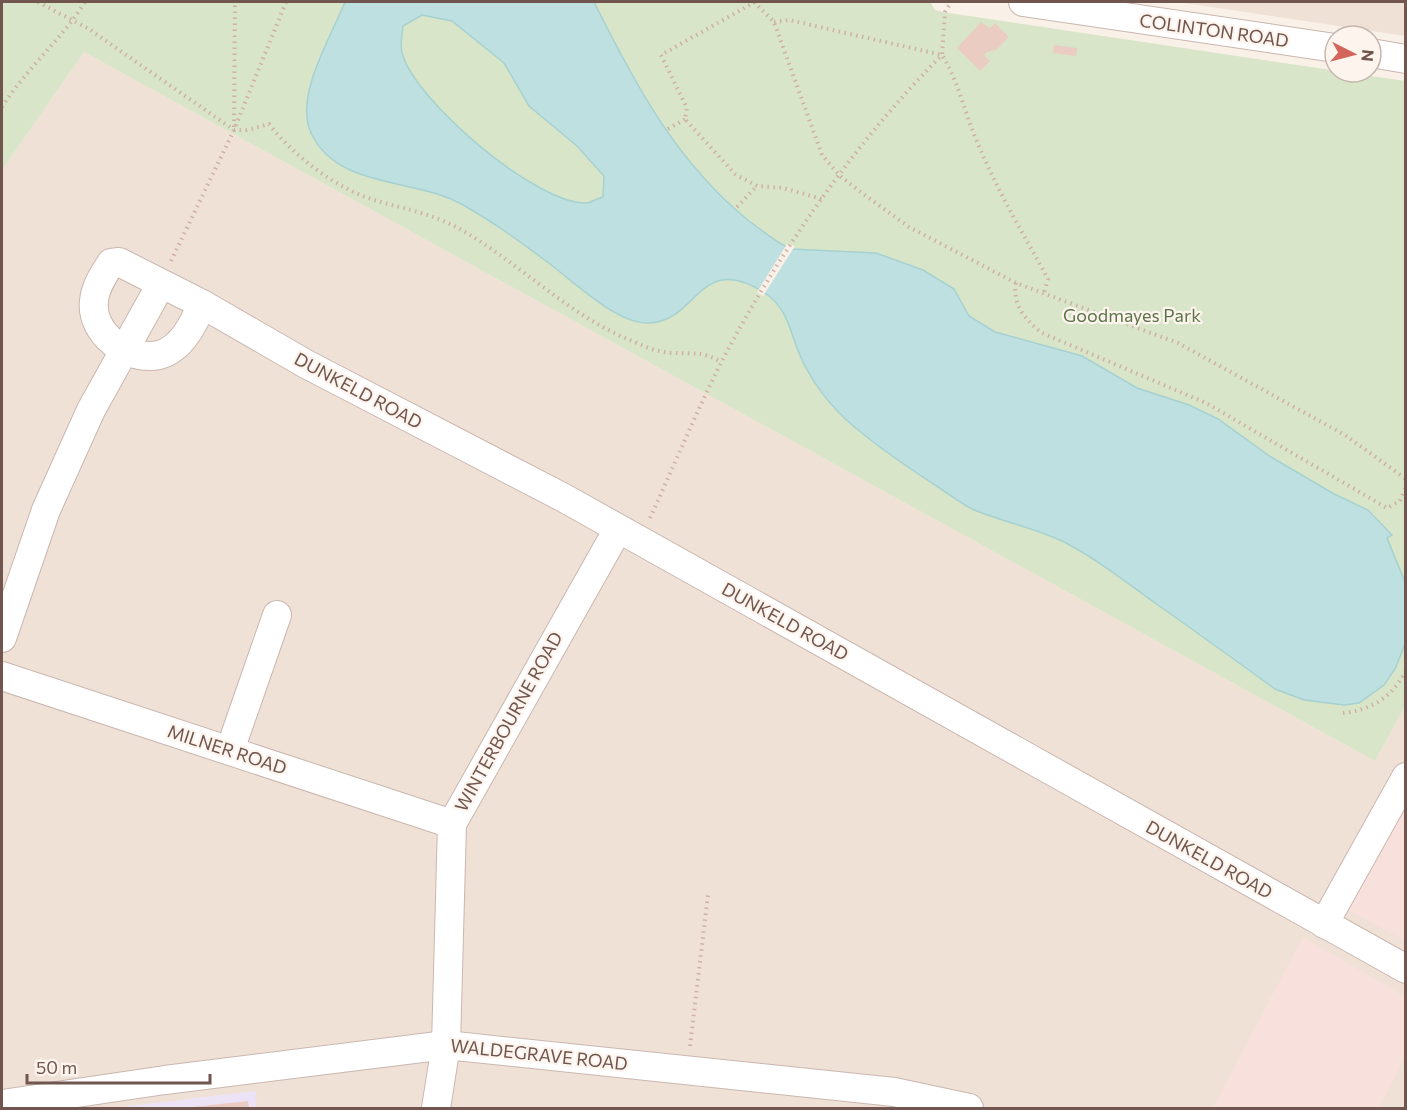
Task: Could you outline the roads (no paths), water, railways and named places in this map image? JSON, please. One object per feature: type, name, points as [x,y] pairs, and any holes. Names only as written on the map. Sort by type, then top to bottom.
[{"type":"street","name":"COLINTON ROAD","points":[[1023,2],[1323,46]]},
{"type":"street","points":[[1383,55],[1406,59]]},
{"type":"street","name":"DUNKELD ROAD","points":[[124,350],[108,339],[98,324],[93,302],[102,277],[111,263],[120,262],[202,304],[306,364],[628,534],[1406,969]]},
{"type":"street","points":[[2,638],[46,510],[91,410],[160,284]]},
{"type":"street","points":[[124,350],[159,355],[177,345],[192,328],[202,304]]},
{"type":"street","name":"WINTERBOURNE ROAD","points":[[436,1108],[446,1045],[452,824],[628,534]]},
{"type":"street","points":[[230,750],[277,615]]},
{"type":"street","name":"MILNER ROAD","points":[[2,676],[452,824]]},
{"type":"street","points":[[1324,924],[1406,777]]},
{"type":"street","name":"WALDEGRAVE ROAD","points":[[2,1104],[165,1080],[446,1045],[688,1070],[892,1100],[969,1108]]},
{"type":"water","points":[[345,2],[594,2],[642,92],[679,147],[723,198],[774,240],[791,249],[876,253],[923,270],[954,289],[969,316],[995,332],[1082,356],[1137,388],[1189,405],[1218,419],[1271,457],[1334,494],[1368,510],[1392,535],[1387,538],[1405,582],[1405,644],[1395,669],[1384,685],[1359,703],[1344,705],[1304,700],[1275,689],[1089,557],[1055,538],[972,509],[871,440],[844,418],[821,392],[803,362],[785,315],[765,293],[743,282],[725,280],[712,284],[700,292],[678,312],[665,320],[648,323],[635,321],[594,299],[516,239],[463,205],[444,196],[379,180],[339,164],[323,151],[311,133],[307,118],[307,102],[316,67]],"holes":[[[422,15],[452,21],[504,63],[529,106],[577,146],[604,176],[603,197],[586,203],[564,199],[538,187],[509,169],[480,146],[429,97],[412,73],[402,53],[403,26]]]},
{"type":"park label","name":"Goodmayes Park","points":[[1132,316]]}]
